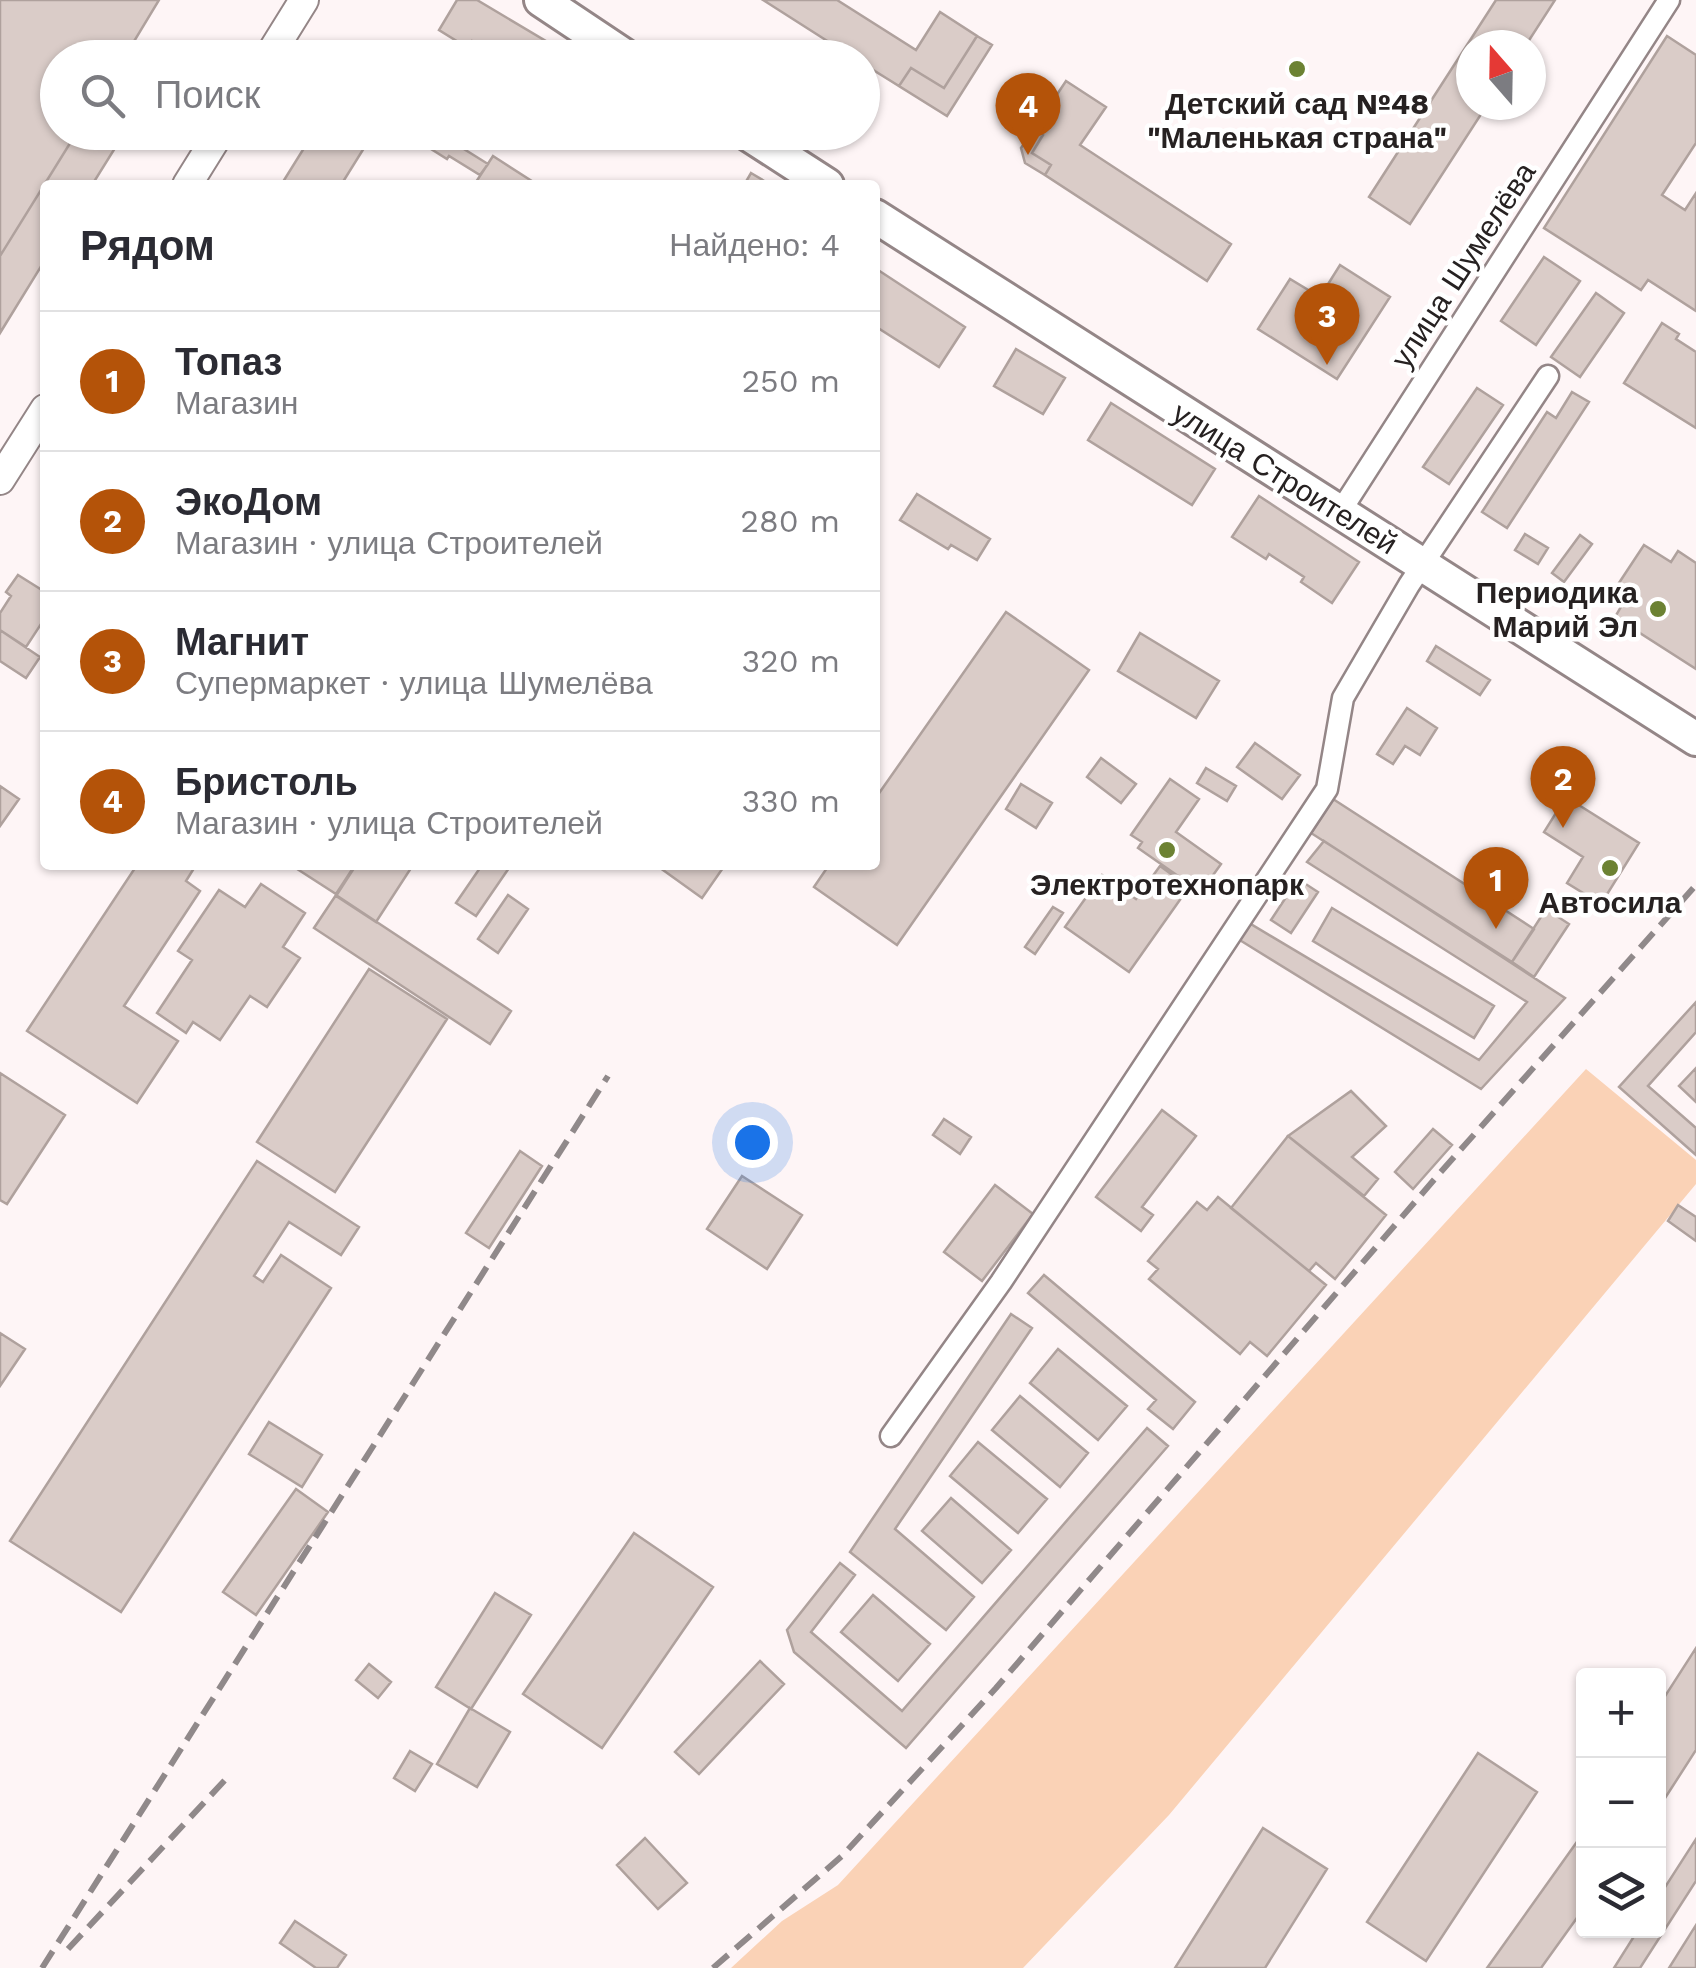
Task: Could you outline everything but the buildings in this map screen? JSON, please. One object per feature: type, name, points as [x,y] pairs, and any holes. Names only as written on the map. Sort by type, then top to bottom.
[{"type":"main road","points":[[279,40],[304,0]]},
{"type":"main road","points":[[541,0],[601,40]]},
{"type":"main road","points":[[190,180],[209,150]]},
{"type":"main road","points":[[772,150],[819,180]]},
{"type":"main road","name":"улица Строителей","points":[[880,219],[1696,739]]},
{"type":"main road","points":[[0,480],[40,417]]},
{"type":"street","name":"улица Шумелёва","points":[[1340,512],[1670,0]]},
{"type":"street","points":[[891,1436],[1000,1282],[1326,789],[1343,698],[1422,564],[1548,376]]},
{"type":"shaded area","points":[[1586,1069],[1696,1160],[1696,1184],[1169,1815],[1023,1968],[731,1968],[782,1921],[838,1885]]},
{"type":"railway","points":[[713,1968],[842,1856],[996,1688],[1439,1174],[1696,885]]},
{"type":"railway","points":[[42,1968],[608,1076]]},
{"type":"railway","points":[[68,1949],[225,1780]]},
{"type":"place","name":"Детский сад №48 \"Маленькая страна\"","points":[[1297,69]]},
{"type":"place","name":"Бристоль","points":[[1028,155]]},
{"type":"place","name":"Магнит","points":[[1327,365]]},
{"type":"place","name":"Периодика Марий Эл","points":[[1658,609]]},
{"type":"place","name":"ЭкоДом","points":[[1563,828]]},
{"type":"place","name":"Электротехнопарк","points":[[1167,850]]},
{"type":"place","name":"Автосила","points":[[1610,868]]},
{"type":"place","name":"Топаз","points":[[1496,929]]}]
